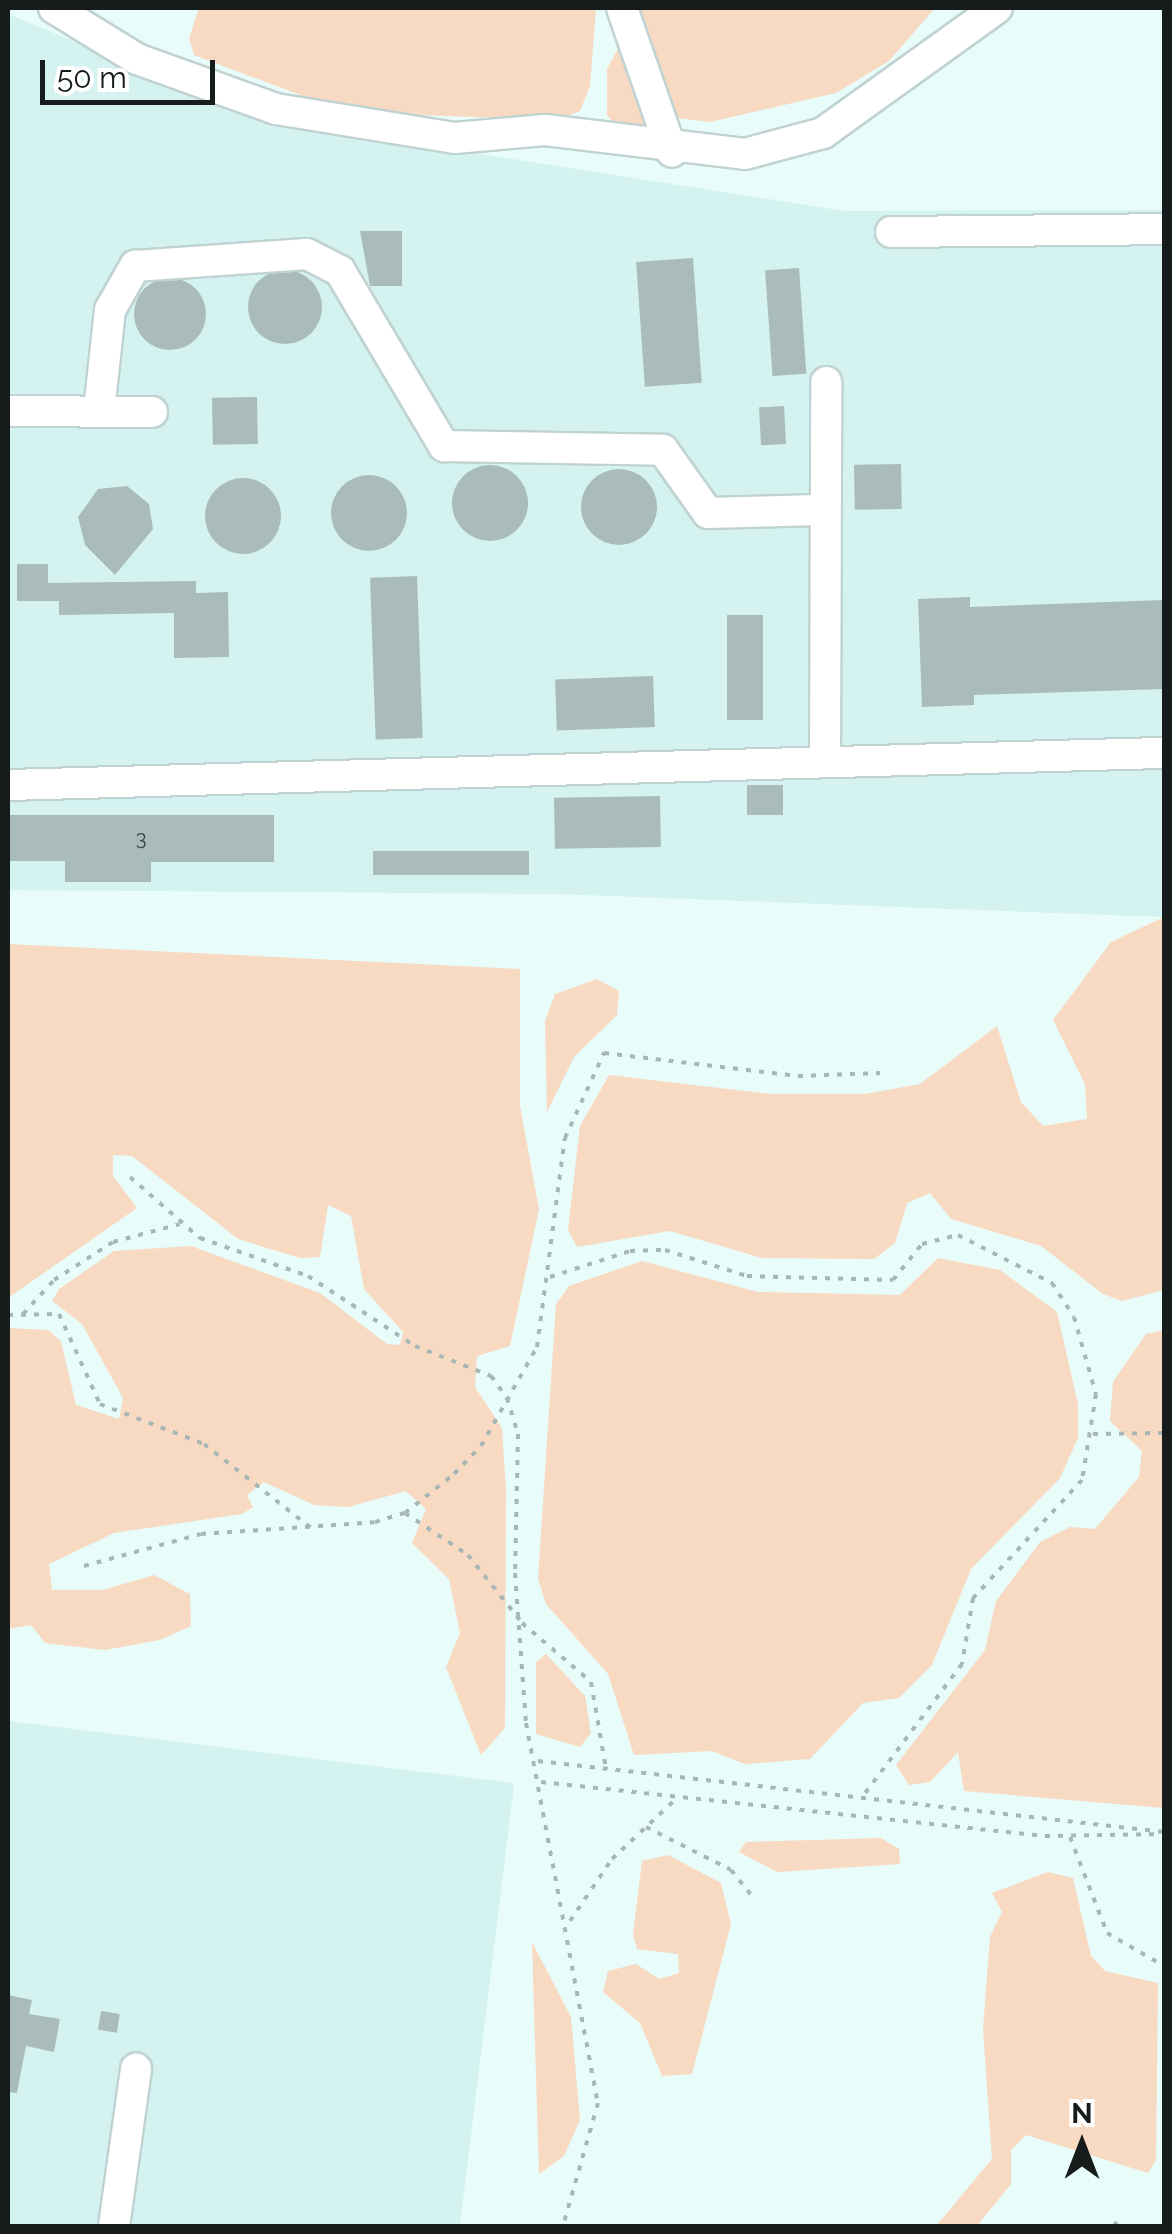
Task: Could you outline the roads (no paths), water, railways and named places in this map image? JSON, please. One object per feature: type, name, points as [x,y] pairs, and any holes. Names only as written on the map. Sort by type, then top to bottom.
[{"type":"lane","points":[[54,8],[137,59],[276,108],[455,138],[546,130],[672,152],[745,154],[823,133],[997,8]]},
{"type":"lane","points":[[622,8],[672,152]]},
{"type":"lane","points":[[891,232],[1164,230]]},
{"type":"lane","points":[[99,411],[110,310],[135,266],[307,254],[340,272],[444,446],[663,450],[708,513],[819,510]]},
{"type":"lane","points":[[825,761],[819,510],[826,382]]},
{"type":"lane","points":[[8,411],[152,412]]},
{"type":"lane","points":[[8,785],[1164,753]]},
{"type":"lane","points":[[114,2226],[136,2070]]}]
